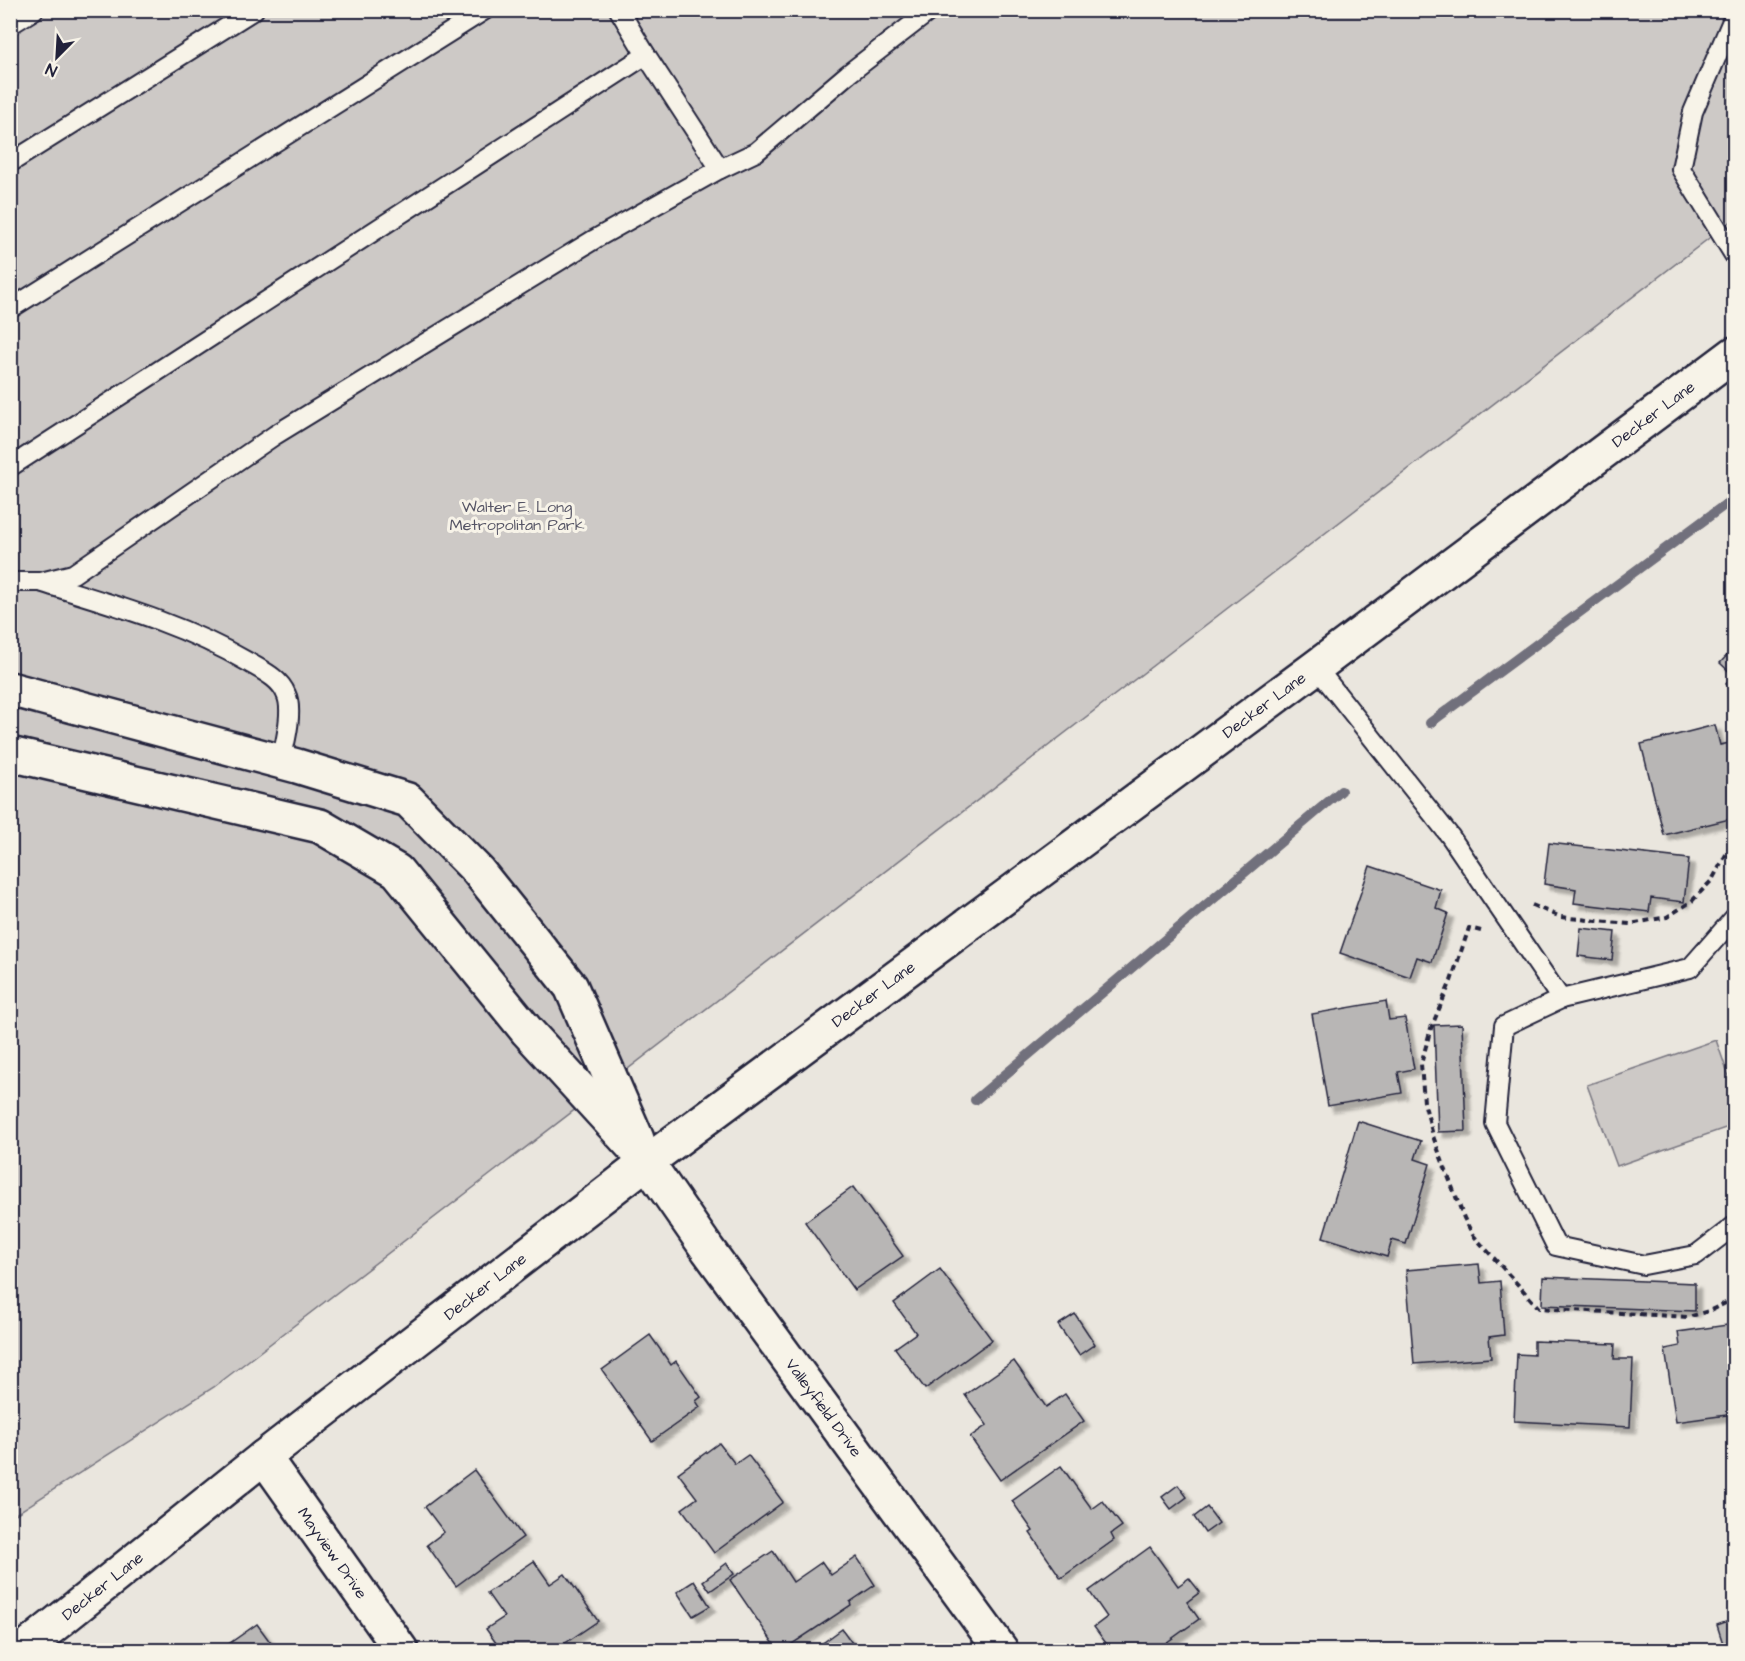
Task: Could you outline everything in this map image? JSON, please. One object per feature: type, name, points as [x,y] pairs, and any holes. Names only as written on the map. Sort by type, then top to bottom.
[{"type":"street","name":"Decker Lane","points":[[23,1650],[264,1457],[647,1162],[1316,667],[1734,354]]},
{"type":"street","points":[[10,689],[281,761],[408,800],[478,872],[571,987],[647,1162]]},
{"type":"street","points":[[10,754],[320,826],[397,871],[527,1032],[647,1162]]},
{"type":"street","name":"Valleyfield Drive","points":[[647,1162],[715,1259],[1001,1650]]},
{"type":"street","name":"Mayview Drive","points":[[264,1457],[401,1650]]},
{"type":"lane","points":[[10,25],[34,10]]},
{"type":"lane","points":[[10,164],[254,10]]},
{"type":"lane","points":[[10,309],[485,10]]},
{"type":"lane","points":[[619,10],[720,169]]},
{"type":"lane","points":[[10,582],[41,582],[73,574],[275,435],[595,239],[720,169],[756,152],[848,74],[932,10]]},
{"type":"lane","points":[[1734,16],[1693,112],[1681,169],[1734,255]]},
{"type":"lane","points":[[10,467],[646,55]]},
{"type":"lane","points":[[41,582],[152,617],[216,644],[272,676],[287,694],[289,725],[281,761]]},
{"type":"lane","points":[[1316,667],[1450,836],[1562,999]]},
{"type":"lane","points":[[1734,918],[1690,968],[1562,999],[1504,1026],[1495,1123],[1556,1246],[1644,1265],[1696,1255],[1734,1226]]},
{"type":"path","points":[[1528,903],[1561,916],[1597,921],[1630,924],[1666,917],[1692,901],[1712,880],[1734,840]]},
{"type":"green space","name":"Walter E. Long Metropolitan Park","points":[[11,11],[1734,11],[1734,219],[214,1387],[11,1517]]},
{"type":"green space","points":[[1716,1040],[1734,1091],[1734,1125],[1617,1166],[1587,1085]]},
{"type":"building","points":[[1734,648],[1734,692],[1726,684],[1733,675],[1720,663]]},
{"type":"building","points":[[1715,725],[1720,745],[1734,742],[1734,795],[1732,795],[1734,818],[1664,835],[1641,744]]},
{"type":"building","points":[[1549,843],[1689,859],[1684,902],[1651,898],[1649,912],[1574,903],[1576,889],[1544,884]]},
{"type":"building","points":[[1370,866],[1441,890],[1436,908],[1448,913],[1432,962],[1417,957],[1410,977],[1340,953]]},
{"type":"building","points":[[1581,928],[1615,932],[1612,960],[1578,956]]},
{"type":"building","points":[[1386,1001],[1389,1020],[1405,1018],[1414,1069],[1398,1072],[1402,1093],[1328,1106],[1312,1014]]},
{"type":"building","points":[[1462,1024],[1466,1131],[1438,1132],[1434,1025]]},
{"type":"building","points":[[1358,1121],[1421,1141],[1415,1159],[1430,1164],[1406,1244],[1392,1240],[1387,1257],[1323,1237]]},
{"type":"building","points":[[853,1187],[903,1256],[854,1290],[805,1222]]},
{"type":"building","points":[[1479,1264],[1481,1283],[1500,1281],[1504,1335],[1489,1337],[1491,1358],[1414,1364],[1406,1270]]},
{"type":"building","points":[[940,1269],[992,1340],[925,1389],[895,1348],[916,1333],[894,1303]]},
{"type":"building","points":[[1543,1277],[1695,1283],[1695,1311],[1542,1305]]},
{"type":"building","points":[[1075,1314],[1095,1344],[1079,1355],[1058,1325]]},
{"type":"building","points":[[1734,1324],[1734,1414],[1676,1422],[1665,1349],[1680,1346],[1678,1332]]},
{"type":"building","points":[[650,1335],[671,1365],[676,1361],[701,1397],[696,1401],[700,1407],[652,1441],[602,1370]]},
{"type":"building","points":[[1534,1341],[1615,1344],[1614,1359],[1633,1359],[1630,1427],[1514,1421],[1517,1354],[1534,1355]]},
{"type":"building","points":[[1014,1361],[1046,1407],[1065,1394],[1084,1421],[1000,1480],[970,1437],[987,1425],[965,1395]]},
{"type":"building","points":[[719,1443],[735,1464],[748,1455],[783,1502],[714,1553],[682,1509],[697,1498],[678,1473]]},
{"type":"building","points":[[1061,1466],[1092,1509],[1103,1501],[1122,1526],[1111,1534],[1114,1540],[1061,1578],[1030,1533],[1033,1531],[1012,1501]]},
{"type":"building","points":[[474,1470],[523,1537],[456,1586],[427,1545],[444,1532],[425,1507]]},
{"type":"building","points":[[1178,1485],[1187,1497],[1171,1509],[1162,1497]]},
{"type":"building","points":[[1207,1507],[1219,1523],[1205,1533],[1194,1517]]},
{"type":"building","points":[[1150,1547],[1178,1586],[1189,1578],[1200,1592],[1187,1602],[1199,1619],[1156,1650],[1111,1650],[1094,1627],[1107,1617],[1089,1591]]},
{"type":"building","points":[[773,1551],[793,1582],[822,1562],[831,1575],[857,1557],[875,1585],[850,1602],[851,1605],[783,1650],[778,1650],[730,1580]]},
{"type":"building","points":[[534,1561],[550,1584],[565,1574],[598,1621],[555,1650],[501,1650],[486,1629],[504,1617],[487,1593]]},
{"type":"building","points":[[727,1563],[734,1574],[710,1591],[703,1581]]},
{"type":"building","points":[[694,1581],[710,1606],[693,1616],[677,1592]]},
{"type":"building","points":[[1734,1619],[1734,1650],[1725,1650],[1717,1625]]},
{"type":"building","points":[[257,1624],[276,1650],[220,1650]]},
{"type":"building","points":[[842,1629],[857,1650],[813,1650]]},
{"type":"waterway","points":[[1430,723],[1734,498]]},
{"type":"waterway","points":[[975,1100],[1341,791]]}]
